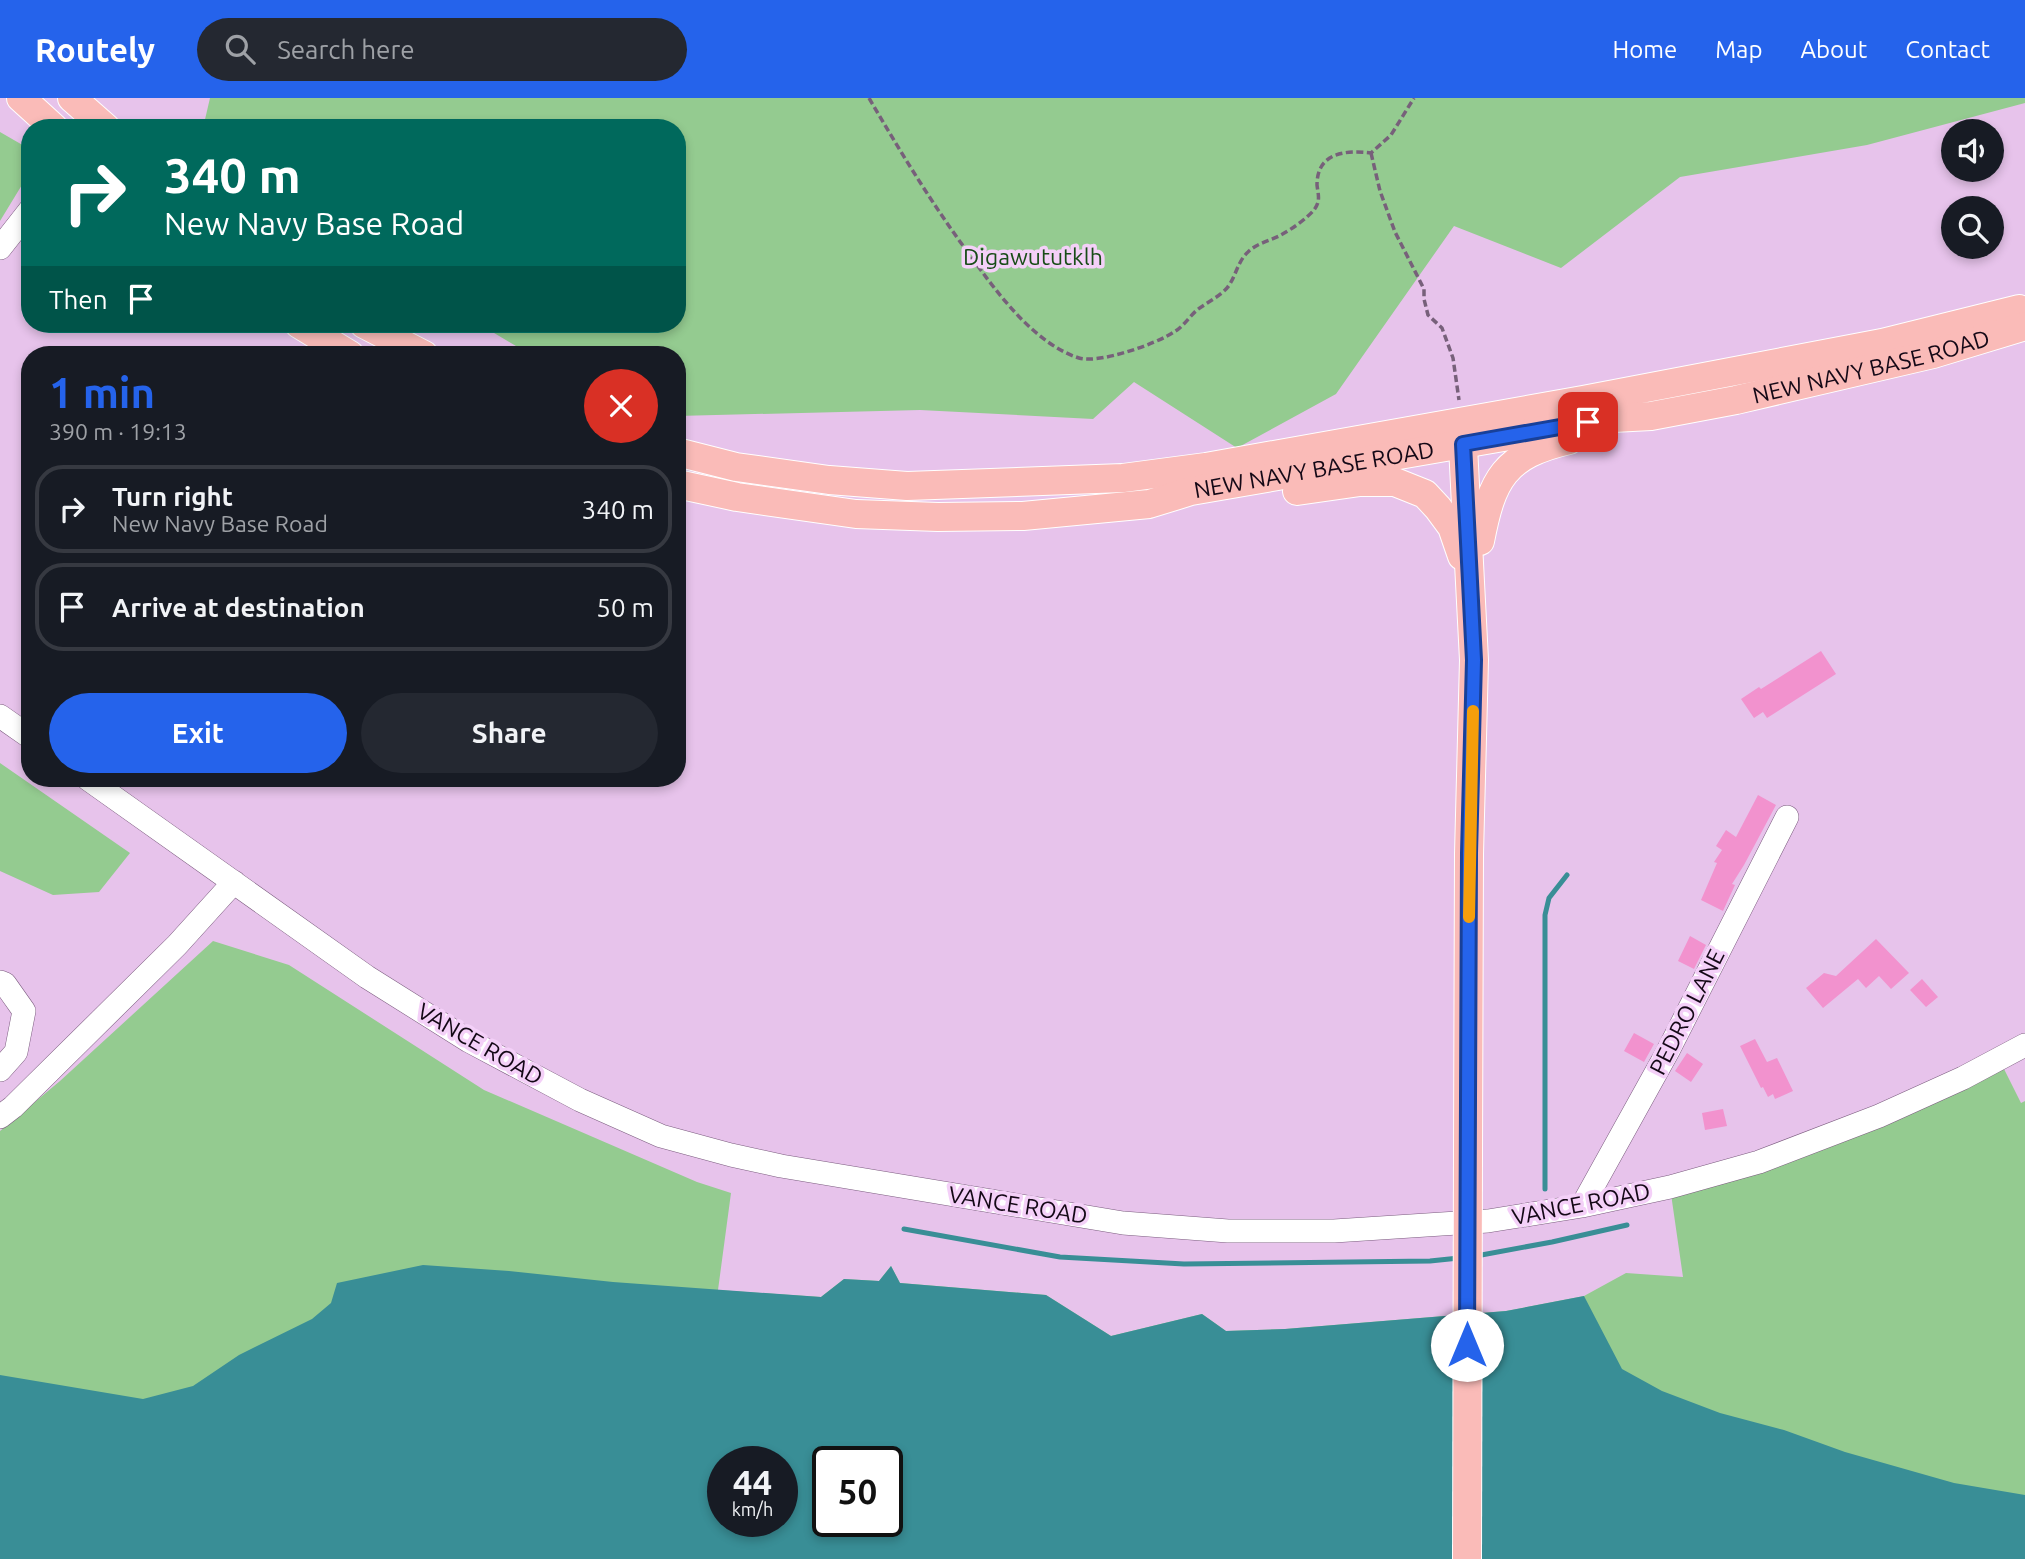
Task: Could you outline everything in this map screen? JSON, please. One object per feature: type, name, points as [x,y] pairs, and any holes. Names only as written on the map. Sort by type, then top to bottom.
[{"type":"main road","points":[[21,98],[44,119]]},
{"type":"main road","points":[[72,98],[92,119]]},
{"type":"main road","name":"NEW NAVY BASE ROAD","points":[[686,486],[737,497],[856,514],[1023,516],[1149,504],[1191,491],[1463,432],[1583,400],[1882,343],[2025,307]]},
{"type":"main road","name":"NEW NAVY BASE ROAD","points":[[686,454],[736,467],[830,480],[907,486],[1123,478],[1463,432],[1651,416],[1736,400],[1933,354],[2025,326]]},
{"type":"main road","points":[[312,333],[332,346]]},
{"type":"main road","points":[[381,333],[407,346]]},
{"type":"main road","points":[[1471,582],[1487,506],[1498,480],[1517,461],[1544,446],[1619,428],[1651,416]]},
{"type":"main road","points":[[1463,432],[1474,660],[1469,853],[1466,1559]]},
{"type":"main road","points":[[1149,504],[1201,504],[1360,482],[1395,482],[1425,494],[1438,508],[1452,527],[1471,582]]},
{"type":"street","points":[[12,98],[26,119]]},
{"type":"street","points":[[0,248],[21,221]]},
{"type":"street","points":[[0,716],[21,731]]},
{"type":"street","name":"VANCE ROAD","points":[[99,787],[368,977],[469,1041],[580,1100],[661,1136],[781,1166],[1123,1223],[1228,1231],[1334,1231],[1488,1222],[1583,1206],[1759,1162],[1888,1112],[1963,1078],[2025,1045]]},
{"type":"street","name":"PEDRO LANE","points":[[1583,1206],[1668,1051],[1787,817]]},
{"type":"street","points":[[0,1117],[177,945],[234,882]]},
{"type":"street","points":[[0,982],[5,984],[24,1011],[16,1052],[0,1070]]},
{"type":"path","points":[[869,98],[944,221],[1004,301],[1050,342],[1080,358],[1094,360],[1151,343],[1176,331],[1227,287],[1248,251],[1282,234],[1316,208],[1320,198],[1318,174],[1324,162],[1336,153],[1371,153],[1391,135],[1414,98]]},
{"type":"path","points":[[1371,153],[1380,191],[1395,232],[1424,289],[1427,314],[1442,328],[1453,358],[1463,432]]},
{"type":"green space","name":"Digawututklh","points":[[210,98],[2025,98],[2025,103],[1965,119],[1941,119],[1941,125],[1867,145],[1680,177],[1561,268],[1454,226],[1336,394],[1237,448],[1134,382],[1093,419],[920,410],[686,416],[686,346],[516,346],[494,333],[686,333],[686,119],[205,119]]},
{"type":"green space","points":[[0,132],[21,144],[21,186],[0,221]]},
{"type":"green space","points":[[0,763],[21,778],[21,787],[35,787],[130,853],[99,892],[53,895],[0,871]]},
{"type":"green space","points":[[213,941],[289,965],[484,1090],[697,1182],[731,1193],[718,1290],[821,1297],[844,1279],[879,1281],[891,1266],[900,1283],[1046,1295],[1111,1336],[1202,1314],[1226,1331],[1285,1329],[1506,1311],[1584,1296],[1626,1273],[1683,1277],[1670,1187],[1999,1059],[2021,1103],[2025,1101],[2025,1559],[916,1559],[893,1555],[419,1559],[0,1504],[0,1131],[60,1081]]},
{"type":"shaded area","points":[[423,1265],[821,1297],[844,1279],[879,1281],[891,1266],[900,1283],[1046,1295],[1111,1336],[1202,1314],[1226,1331],[1285,1329],[1506,1311],[1584,1296],[1622,1369],[1662,1391],[1720,1413],[1784,1430],[1845,1452],[1954,1483],[2025,1495],[2025,1559],[0,1559],[0,1375],[143,1399],[193,1386],[239,1355],[312,1319],[331,1303],[337,1283]]},
{"type":"building","points":[[1821,651],[1836,674],[1767,718],[1763,712],[1754,718],[1741,699]]},
{"type":"building","points":[[1758,795],[1776,805],[1732,884],[1735,885],[1723,911],[1701,900],[1717,863],[1714,862],[1722,850],[1716,846],[1726,830],[1736,837]]},
{"type":"building","points":[[1690,936],[1706,945],[1694,969],[1678,961]]},
{"type":"building","points":[[1876,939],[1909,973],[1891,989],[1879,976],[1866,988],[1858,979],[1823,1008],[1806,988],[1824,973],[1836,976]]},
{"type":"building","points":[[1922,979],[1938,997],[1926,1007],[1910,990]]},
{"type":"building","points":[[1634,1033],[1654,1044],[1644,1062],[1624,1051]]},
{"type":"building","points":[[1755,1039],[1767,1062],[1777,1058],[1793,1091],[1775,1099],[1773,1094],[1768,1097],[1763,1087],[1761,1088],[1740,1046]]},
{"type":"building","points":[[1687,1053],[1703,1064],[1691,1082],[1675,1071]]},
{"type":"building","points":[[1723,1109],[1727,1126],[1705,1130],[1702,1113]]},
{"type":"waterway","points":[[1545,1189],[1545,915],[1549,898],[1567,875]]},
{"type":"waterway","points":[[1476,1256],[1627,1225]]},
{"type":"waterway","points":[[904,1229],[1060,1257],[1184,1264],[1430,1261],[1459,1258]]},
{"type":"slow traffic","points":[[1469,917],[1473,711]]},
{"type":"route","points":[[1467,1345],[1469,853],[1474,660],[1463,444],[1588,422]]}]
